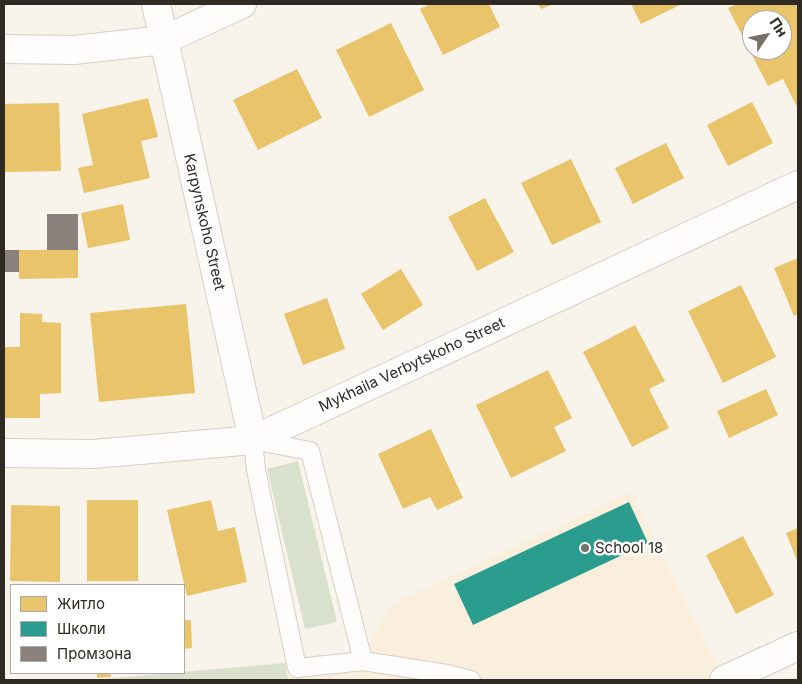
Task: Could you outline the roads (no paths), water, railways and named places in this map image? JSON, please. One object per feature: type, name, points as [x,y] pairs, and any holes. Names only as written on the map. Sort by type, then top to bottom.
[{"type":"street","name":"Karpynskoho Street","points":[[156,4],[253,440]]},
{"type":"street","points":[[4,49],[74,50],[164,40],[242,4]]},
{"type":"street","name":"Mykhaila Verbytskoho Street","points":[[4,453],[94,454],[253,440],[798,185]]},
{"type":"street","points":[[724,680],[798,646]]},
{"type":"lane","points":[[363,661],[310,451],[253,440],[256,470],[297,668],[363,661],[447,674],[471,680]]},
{"type":"place","name":"School 18","points":[[585,548]]}]
